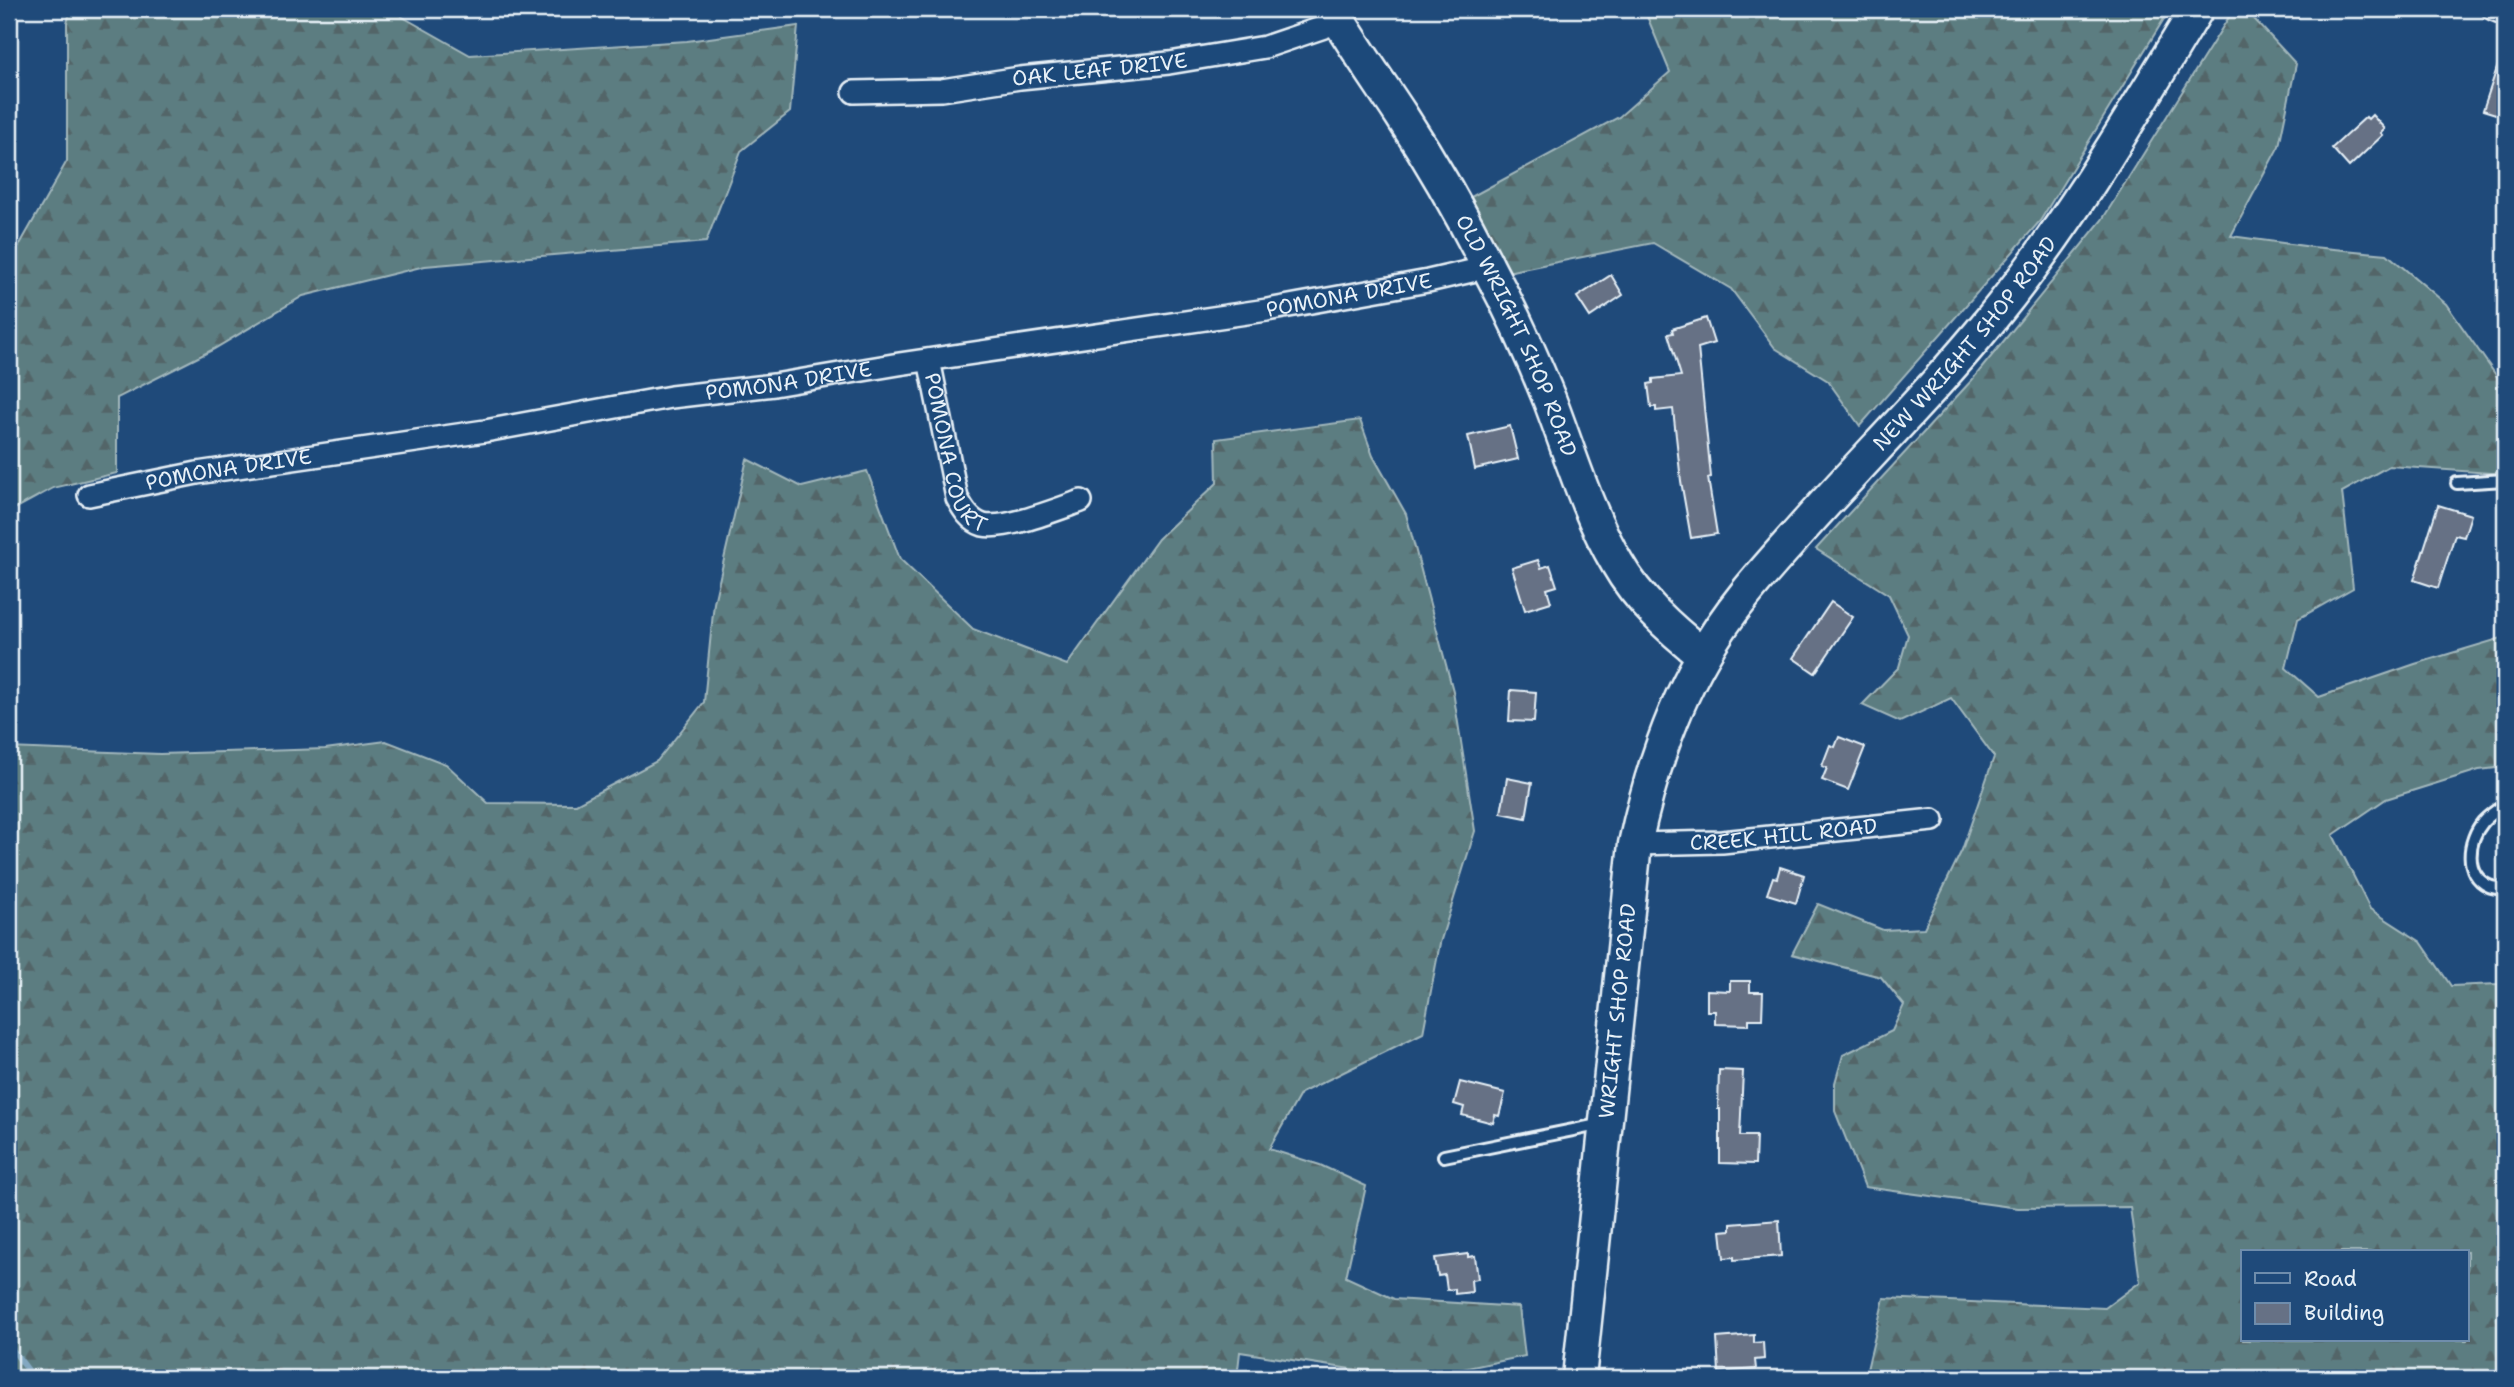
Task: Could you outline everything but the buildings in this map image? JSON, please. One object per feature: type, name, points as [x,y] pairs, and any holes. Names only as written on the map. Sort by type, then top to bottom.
[{"type":"street","name":"NEW WRIGHT SHOP ROAD","points":[[1703,655],[1732,611],[1754,584],[1929,391],[1992,317],[2051,241],[2096,177],[2197,9]]},
{"type":"street","points":[[2493,9],[2505,14]]},
{"type":"street","name":"OLD WRIGHT SHOP ROAD","points":[[1336,15],[1409,128],[1489,267],[1550,400],[1584,492],[1618,565],[1642,598],[1671,629],[1703,655]]},
{"type":"street","name":"OAK LEAF DRIVE","points":[[854,92],[942,90],[1020,78],[1169,63],[1265,47],[1336,15]]},
{"type":"street","name":"POMONA DRIVE","points":[[89,495],[197,473],[485,431],[671,397],[774,385],[929,359],[1267,310],[1428,281],[1489,267]]},
{"type":"street","name":"POMONA COURT","points":[[929,359],[957,498],[967,515],[982,524],[1001,526],[1081,501]]},
{"type":"street","name":"WRIGHT SHOP ROAD","points":[[1579,1378],[1635,844],[1646,793],[1662,743],[1678,703],[1703,655]]},
{"type":"street","name":"CREEK HILL ROAD","points":[[1635,844],[1722,842],[1933,820]]},
{"type":"lane","points":[[2457,483],[2505,480]]},
{"type":"lane","points":[[2505,804],[2483,822],[2470,854],[2472,867],[2479,879],[2490,886],[2505,889]]},
{"type":"lane","points":[[1444,1156],[1606,1124]]},
{"type":"green space","points":[[71,9],[401,9],[401,16],[470,55],[687,41],[798,26],[790,112],[741,151],[706,242],[425,266],[303,296],[214,349],[117,398],[117,473],[53,488],[9,512],[9,246],[19,246],[67,161],[67,23]]},
{"type":"green space","points":[[1644,9],[2170,9],[2040,221],[1860,426],[1828,381],[1775,348],[1731,289],[1653,243],[1507,272],[1471,197],[1619,117],[1670,72]]},
{"type":"green space","points":[[2234,9],[2245,9],[2296,64],[2279,146],[2231,236],[2387,254],[2446,304],[2505,388],[2505,474],[2389,466],[2342,492],[2353,588],[2298,619],[2286,668],[2319,697],[2505,637],[2505,767],[2479,770],[2386,799],[2333,835],[2370,909],[2421,942],[2451,986],[2499,984],[2505,979],[2505,1378],[1865,1378],[1884,1298],[2105,1308],[2140,1282],[2130,1207],[2018,1208],[1865,1187],[1835,1111],[1835,1083],[1843,1055],[1892,1031],[1904,1005],[1881,977],[1792,954],[1818,904],[1883,930],[1924,928],[1962,850],[1994,757],[1951,698],[1900,722],[1862,705],[1899,667],[1908,635],[1889,595],[1816,549],[1972,380],[2102,220]]},
{"type":"green space","points":[[1360,420],[1373,456],[1406,514],[1453,691],[1475,831],[1440,943],[1423,1033],[1301,1093],[1269,1149],[1320,1165],[1366,1186],[1346,1277],[1394,1299],[1519,1307],[1525,1356],[1420,1378],[1240,1352],[1237,1378],[9,1378],[9,748],[160,754],[325,749],[386,741],[446,764],[488,803],[576,804],[657,761],[704,702],[714,603],[747,459],[802,487],[867,471],[900,559],[973,629],[1067,665],[1158,539],[1217,483],[1216,439]]},
{"type":"waterway","points":[[9,1345],[34,1378]]}]
